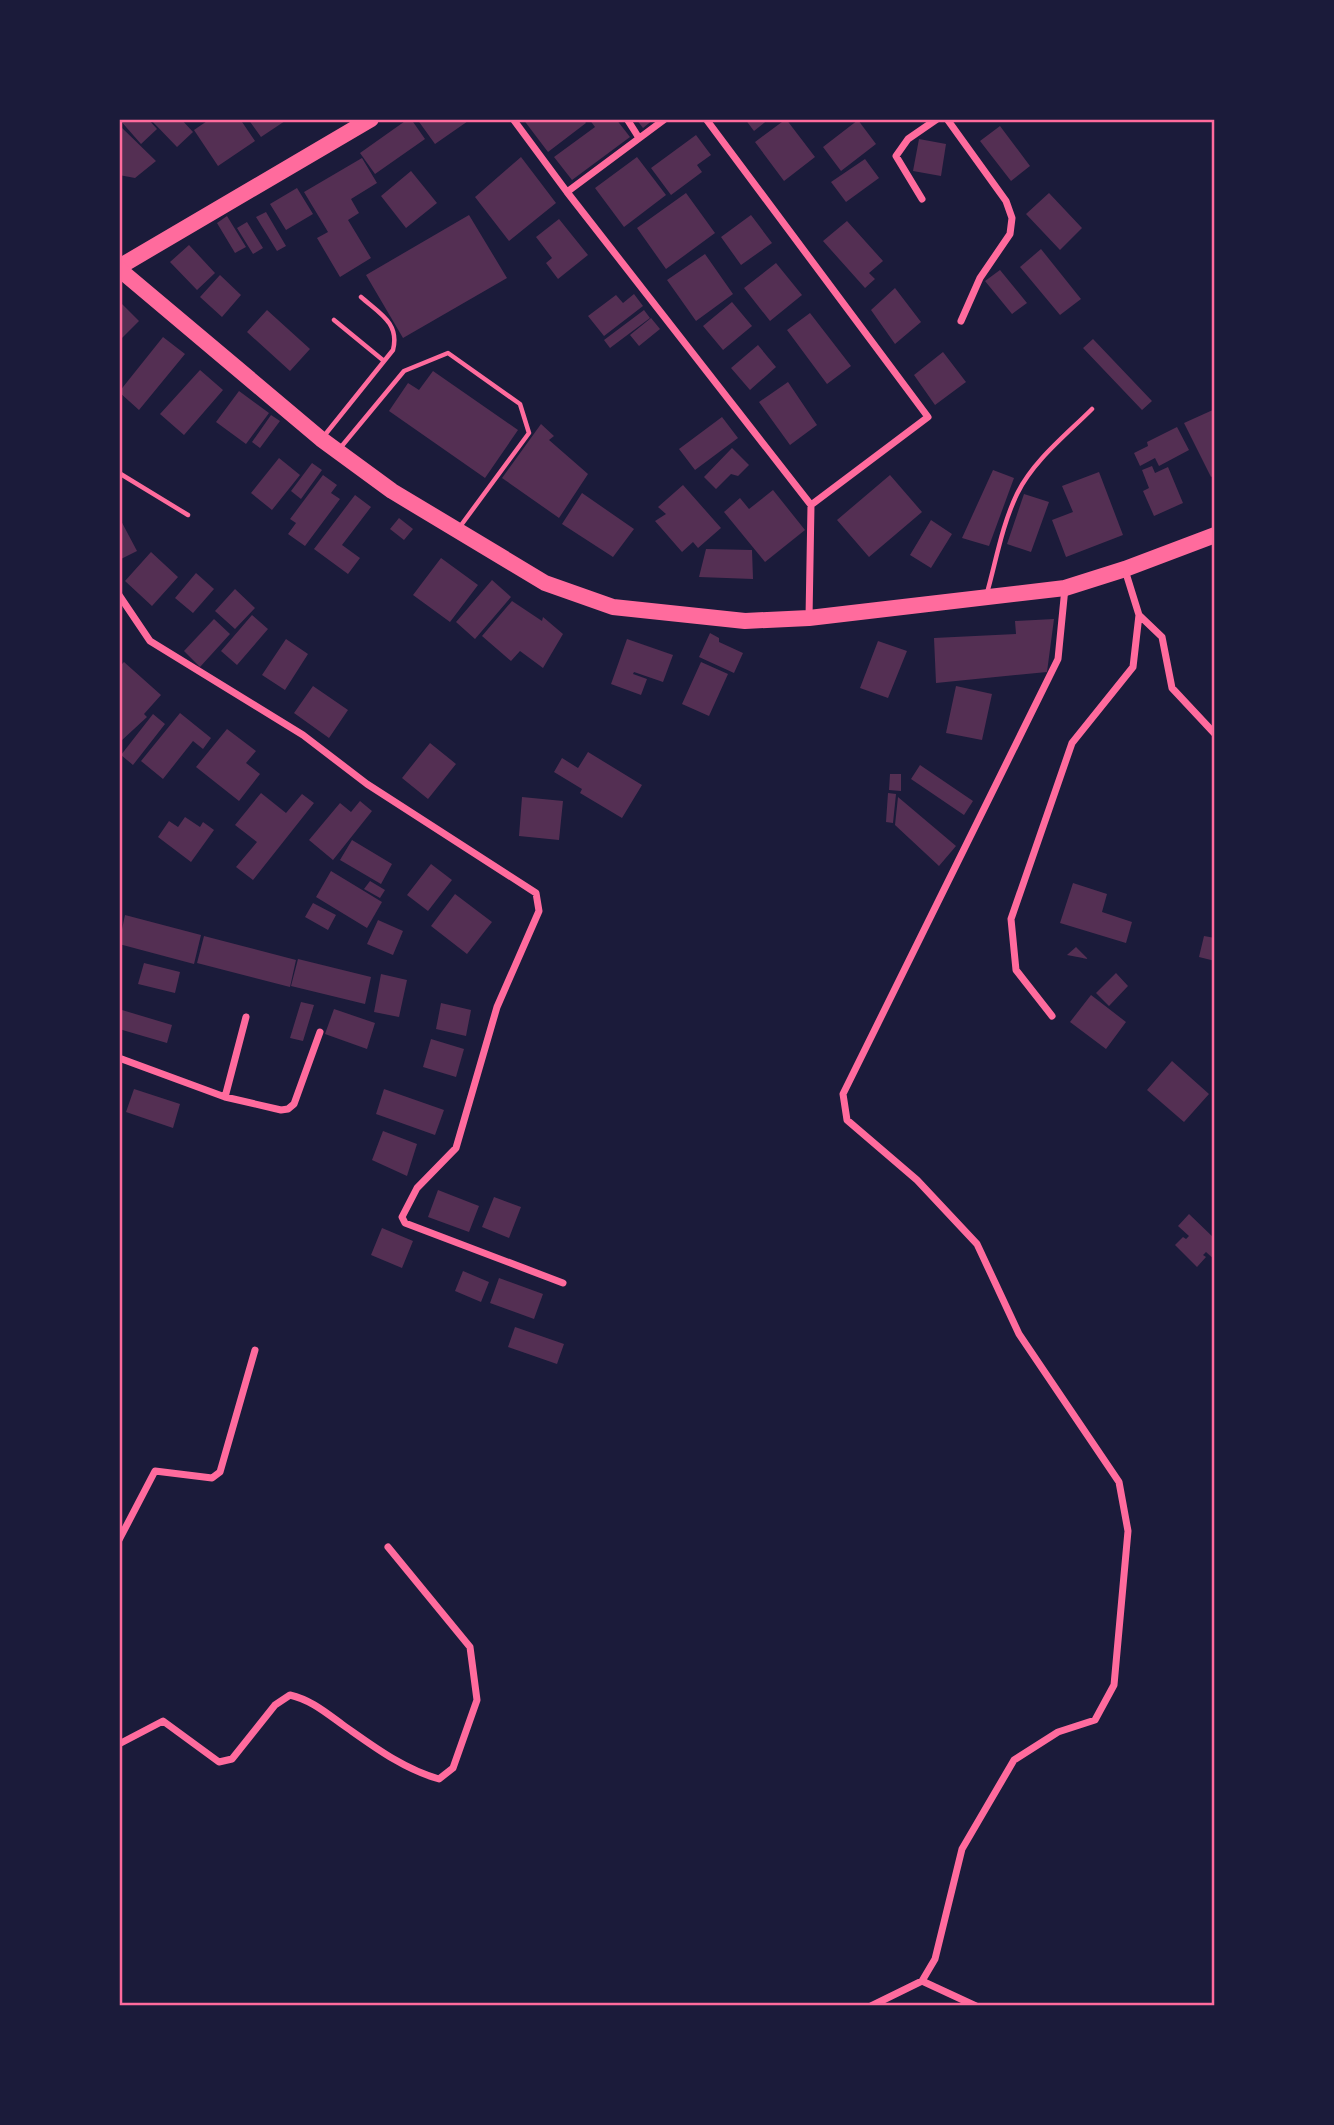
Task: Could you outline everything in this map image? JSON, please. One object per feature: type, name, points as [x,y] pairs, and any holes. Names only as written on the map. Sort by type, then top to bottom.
[{"type":"main road","points":[[371,119],[119,268],[337,451],[392,491],[545,583],[612,607],[744,621],[809,618],[1066,588],[1215,535]]},
{"type":"street","points":[[513,119],[811,505],[809,618]]},
{"type":"street","points":[[627,119],[639,138]]},
{"type":"street","points":[[567,192],[665,119]]},
{"type":"street","points":[[706,119],[928,417],[811,505]]},
{"type":"street","points":[[922,199],[896,156],[908,139],[937,119]]},
{"type":"street","points":[[947,119],[1006,201],[1012,218],[1010,233],[980,278],[961,321]]},
{"type":"street","points":[[1052,1016],[1016,970],[1011,919],[1072,743],[1133,667],[1139,615],[1125,569]]},
{"type":"street","points":[[871,2006],[922,1981],[935,1959],[962,1849],[1014,1760],[1058,1732],[1095,1720],[1114,1685],[1128,1531],[1119,1482],[1019,1334],[977,1244],[917,1180],[847,1120],[843,1094],[1058,659],[1066,588]]},
{"type":"street","points":[[119,595],[150,641],[303,735],[367,784],[537,892],[539,911],[497,1007],[456,1148],[418,1188],[402,1217],[405,1223],[563,1283]]},
{"type":"street","points":[[1139,615],[1162,636],[1172,688],[1215,734]]},
{"type":"street","points":[[225,1097],[246,1017]]},
{"type":"street","points":[[119,1058],[225,1097],[281,1110],[294,1104],[320,1032]]},
{"type":"street","points":[[119,1540],[155,1471],[212,1478],[220,1472],[254,1350]]},
{"type":"street","points":[[119,1744],[163,1721],[219,1762],[232,1759],[275,1705],[290,1695],[308,1700],[385,1755],[424,1775],[439,1779],[453,1768],[477,1700],[470,1647],[388,1547]]},
{"type":"street","points":[[922,1981],[976,2006]]},
{"type":"lane","points":[[321,439],[393,351],[396,339],[394,330],[361,296]]},
{"type":"lane","points":[[334,320],[384,361]]},
{"type":"lane","points":[[337,451],[404,371],[448,353],[520,404],[528,433],[456,531]]},
{"type":"lane","points":[[986,597],[1003,533],[1017,494],[1043,457],[1092,409]]},
{"type":"lane","points":[[119,473],[188,514]]},
{"type":"building","points":[[119,119],[148,119],[157,129],[141,144]]},
{"type":"building","points":[[150,119],[181,119],[193,132],[177,147]]},
{"type":"building","points":[[210,119],[240,119],[255,141],[218,166],[194,130]]},
{"type":"building","points":[[248,119],[288,119],[261,137]]},
{"type":"building","points":[[411,119],[425,139],[375,174],[360,153]]},
{"type":"building","points":[[417,119],[471,119],[435,144]]},
{"type":"building","points":[[523,119],[583,119],[586,123],[548,152]]},
{"type":"building","points":[[589,119],[616,119],[630,137],[572,180],[554,157],[595,127]]},
{"type":"building","points":[[636,119],[654,119],[643,128]]},
{"type":"building","points":[[745,119],[769,119],[754,131]]},
{"type":"building","points":[[786,119],[815,157],[784,181],[755,142]]},
{"type":"building","points":[[858,120],[876,144],[841,171],[823,147]]},
{"type":"building","points":[[119,125],[156,161],[135,178],[119,175]]},
{"type":"building","points":[[1000,126],[1030,166],[1011,181],[980,141]]},
{"type":"building","points":[[696,135],[711,155],[697,165],[702,172],[671,195],[651,168]]},
{"type":"building","points":[[919,139],[946,144],[941,176],[913,171]]},
{"type":"building","points":[[521,157],[556,203],[509,241],[475,197]]},
{"type":"building","points":[[637,157],[666,195],[624,227],[595,188]]},
{"type":"building","points":[[362,158],[377,183],[351,199],[359,213],[348,220],[371,258],[340,277],[317,238],[328,232],[304,192]]},
{"type":"building","points":[[865,159],[879,178],[846,202],[831,182]]},
{"type":"building","points":[[411,171],[437,203],[406,228],[381,196]]},
{"type":"building","points":[[297,188],[313,214],[286,230],[270,204]]},
{"type":"building","points":[[686,193],[715,233],[666,269],[637,228]]},
{"type":"building","points":[[1049,193],[1082,228],[1060,250],[1026,214]]},
{"type":"building","points":[[266,212],[286,246],[277,251],[256,217]]},
{"type":"building","points":[[469,215],[507,278],[403,338],[366,275]]},
{"type":"building","points":[[751,215],[772,243],[741,265],[721,237]]},
{"type":"building","points":[[227,216],[246,247],[235,253],[217,223]]},
{"type":"building","points":[[559,219],[588,255],[558,279],[546,263],[552,258],[536,237]]},
{"type":"building","points":[[847,221],[883,261],[869,273],[875,279],[865,288],[823,241]]},
{"type":"building","points":[[247,222],[263,248],[253,254],[237,228]]},
{"type":"building","points":[[189,245],[215,273],[197,290],[170,262]]},
{"type":"building","points":[[1041,249],[1081,299],[1060,315],[1020,267]]},
{"type":"building","points":[[705,254],[733,294],[696,321],[667,280]]},
{"type":"building","points":[[776,263],[802,295],[770,321],[744,288]]},
{"type":"building","points":[[1000,270],[1027,303],[1012,314],[985,281]]},
{"type":"building","points":[[220,275],[241,295],[222,317],[200,297]]},
{"type":"building","points":[[895,288],[921,322],[895,344],[871,310]]},
{"type":"building","points":[[634,294],[643,306],[604,336],[588,316],[616,295],[623,303]]},
{"type":"building","points":[[732,302],[752,326],[723,350],[703,326]]},
{"type":"building","points":[[119,304],[139,321],[121,339],[119,337]]},
{"type":"building","points":[[267,310],[310,349],[290,371],[247,332]]},
{"type":"building","points":[[644,310],[650,318],[610,348],[604,340]]},
{"type":"building","points":[[810,313],[851,366],[827,384],[787,330]]},
{"type":"building","points":[[651,318],[660,329],[639,346],[630,335]]},
{"type":"building","points":[[163,337],[185,354],[139,410],[119,392]]},
{"type":"building","points":[[1093,339],[1152,401],[1142,410],[1083,348]]},
{"type":"building","points":[[758,345],[776,367],[750,390],[731,368]]},
{"type":"building","points":[[943,352],[966,382],[935,405],[914,375]]},
{"type":"building","points":[[200,370],[223,390],[184,435],[160,414]]},
{"type":"building","points":[[433,371],[518,430],[485,478],[389,411],[408,383],[419,390]]},
{"type":"building","points":[[788,382],[817,425],[790,445],[759,402]]},
{"type":"building","points":[[239,391],[269,413],[246,444],[216,422]]},
{"type":"building","points":[[1215,409],[1215,475],[1211,477],[1184,423]]},
{"type":"building","points":[[271,415],[280,421],[260,448],[252,442]]},
{"type":"building","points":[[722,417],[738,438],[695,470],[679,449]]},
{"type":"building","points":[[541,424],[554,436],[549,440],[588,474],[559,518],[502,478]]},
{"type":"building","points":[[1177,427],[1189,450],[1159,466],[1155,458],[1140,466],[1134,453],[1148,446],[1147,442]]},
{"type":"building","points":[[732,448],[749,465],[738,476],[731,474],[716,489],[704,477]]},
{"type":"building","points":[[279,458],[300,475],[272,510],[251,493]]},
{"type":"building","points":[[312,463],[322,470],[301,499],[291,491]]},
{"type":"building","points":[[1152,466],[1155,473],[1168,467],[1183,503],[1154,516],[1143,491],[1149,488],[1142,470]]},
{"type":"building","points":[[993,470],[1014,478],[989,546],[962,538]]},
{"type":"building","points":[[1099,472],[1123,535],[1066,557],[1052,520],[1073,512],[1062,486]]},
{"type":"building","points":[[323,475],[337,485],[331,493],[340,499],[305,546],[288,534],[296,523],[290,519]]},
{"type":"building","points":[[890,475],[922,512],[869,557],[837,520]]},
{"type":"building","points":[[683,485],[721,528],[698,548],[693,542],[682,552],[655,521],[666,514],[658,507]]},
{"type":"building","points":[[773,490],[805,530],[765,562],[724,512],[740,498],[749,509]]},
{"type":"building","points":[[582,493],[634,529],[613,557],[562,524]]},
{"type":"building","points":[[1024,494],[1049,502],[1031,552],[1007,544]]},
{"type":"building","points":[[355,495],[371,507],[342,545],[360,558],[348,574],[314,549]]},
{"type":"building","points":[[119,517],[137,551],[119,560]]},
{"type":"building","points":[[399,518],[413,529],[404,540],[390,529]]},
{"type":"building","points":[[931,520],[952,534],[931,568],[910,555]]},
{"type":"building","points":[[706,549],[752,550],[753,579],[699,577]]},
{"type":"building","points":[[151,552],[178,577],[152,606],[125,581]]},
{"type":"building","points":[[441,558],[478,585],[450,622],[413,595]]},
{"type":"building","points":[[196,573],[214,589],[193,613],[175,598]]},
{"type":"building","points":[[492,580],[511,597],[475,639],[456,622]]},
{"type":"building","points":[[235,589],[255,608],[235,629],[215,611]]},
{"type":"building","points":[[512,601],[542,621],[543,617],[563,634],[543,668],[520,651],[511,661],[482,636]]},
{"type":"building","points":[[252,615],[268,629],[237,665],[221,651]]},
{"type":"building","points":[[214,619],[230,634],[200,667],[184,651]]},
{"type":"building","points":[[1054,619],[1047,672],[936,683],[934,638],[1016,634],[1015,621]]},
{"type":"building","points":[[710,633],[719,638],[719,642],[743,653],[734,673],[699,657]]},
{"type":"building","points":[[286,639],[308,654],[285,690],[262,675]]},
{"type":"building","points":[[627,639],[673,655],[663,682],[634,672],[633,674],[647,679],[641,695],[611,684]]},
{"type":"building","points":[[878,641],[907,651],[888,698],[860,688]]},
{"type":"building","points":[[124,662],[161,695],[144,714],[147,717],[121,741],[119,667]]},
{"type":"building","points":[[701,662],[728,674],[709,716],[682,704]]},
{"type":"building","points":[[313,686],[348,710],[329,738],[294,713]]},
{"type":"building","points":[[956,686],[992,694],[982,740],[946,733]]},
{"type":"building","points":[[180,713],[211,738],[203,749],[193,741],[163,779],[141,761]]},
{"type":"building","points":[[153,714],[165,724],[133,765],[121,755]]},
{"type":"building","points":[[227,729],[256,751],[246,763],[260,774],[239,801],[196,767]]},
{"type":"building","points":[[430,743],[456,764],[428,799],[402,778]]},
{"type":"building","points":[[588,752],[642,785],[622,818],[580,793],[582,789],[554,772],[562,758],[578,768]]},
{"type":"building","points":[[920,765],[973,801],[964,815],[911,779]]},
{"type":"building","points":[[890,774],[901,774],[901,791],[889,790]]},
{"type":"building","points":[[261,793],[286,813],[302,794],[314,803],[253,880],[236,867],[257,842],[235,825]]},
{"type":"building","points":[[888,793],[896,794],[893,823],[886,822]]},
{"type":"building","points":[[522,797],[563,801],[559,840],[519,836]]},
{"type":"building","points":[[898,797],[956,846],[939,866],[895,825]]},
{"type":"building","points":[[360,801],[372,811],[333,860],[309,840],[340,803],[351,812]]},
{"type":"building","points":[[185,817],[200,827],[203,822],[214,830],[191,862],[158,837],[169,821],[178,827]]},
{"type":"building","points":[[352,840],[392,864],[381,884],[340,860]]},
{"type":"building","points":[[431,864],[452,880],[428,911],[407,895]]},
{"type":"building","points":[[331,871],[382,902],[367,928],[316,897]]},
{"type":"building","points":[[370,881],[385,890],[380,898],[364,889]]},
{"type":"building","points":[[1073,883],[1107,894],[1102,912],[1132,922],[1126,943],[1060,923]]},
{"type":"building","points":[[455,894],[492,922],[467,954],[431,926]]},
{"type":"building","points":[[313,903],[336,915],[328,930],[305,917]]},
{"type":"building","points":[[125,915],[201,935],[194,964],[119,944]]},
{"type":"building","points":[[378,920],[403,931],[393,955],[367,944]]},
{"type":"building","points":[[204,936],[296,960],[290,987],[197,963]]},
{"type":"building","points":[[1204,936],[1215,938],[1215,961],[1199,957]]},
{"type":"building","points":[[1076,947],[1088,959],[1067,955]]},
{"type":"building","points":[[298,959],[371,977],[365,1004],[291,986]]},
{"type":"building","points":[[144,963],[180,972],[175,993],[138,984]]},
{"type":"building","points":[[1116,973],[1128,986],[1109,1006],[1096,993]]},
{"type":"building","points":[[381,974],[407,980],[399,1017],[374,1012]]},
{"type":"building","points":[[1091,995],[1126,1022],[1106,1049],[1070,1022]]},
{"type":"building","points":[[301,1002],[314,1005],[303,1041],[290,1038]]},
{"type":"building","points":[[441,1003],[471,1010],[466,1036],[436,1029]]},
{"type":"building","points":[[334,1009],[375,1023],[367,1049],[325,1034]]},
{"type":"building","points":[[122,1010],[172,1025],[167,1043],[119,1029]]},
{"type":"building","points":[[431,1039],[464,1049],[456,1077],[423,1067]]},
{"type":"building","points":[[1172,1061],[1209,1094],[1184,1122],[1147,1090]]},
{"type":"building","points":[[134,1089],[180,1104],[173,1128],[126,1112]]},
{"type":"building","points":[[384,1089],[444,1110],[435,1135],[376,1114]]},
{"type":"building","points":[[383,1131],[417,1144],[407,1176],[372,1160]]},
{"type":"building","points":[[438,1190],[479,1206],[469,1232],[428,1217]]},
{"type":"building","points":[[494,1197],[521,1207],[509,1238],[482,1227]]},
{"type":"building","points":[[1189,1214],[1215,1239],[1215,1260],[1206,1252],[1203,1255],[1206,1257],[1197,1267],[1175,1245],[1183,1237],[1186,1239],[1189,1236],[1178,1226]]},
{"type":"building","points":[[382,1228],[413,1241],[402,1268],[371,1255]]},
{"type":"building","points":[[463,1271],[489,1282],[481,1302],[455,1291]]},
{"type":"building","points":[[499,1278],[543,1294],[534,1319],[490,1303]]},
{"type":"building","points":[[515,1327],[564,1344],[557,1364],[508,1347]]}]
